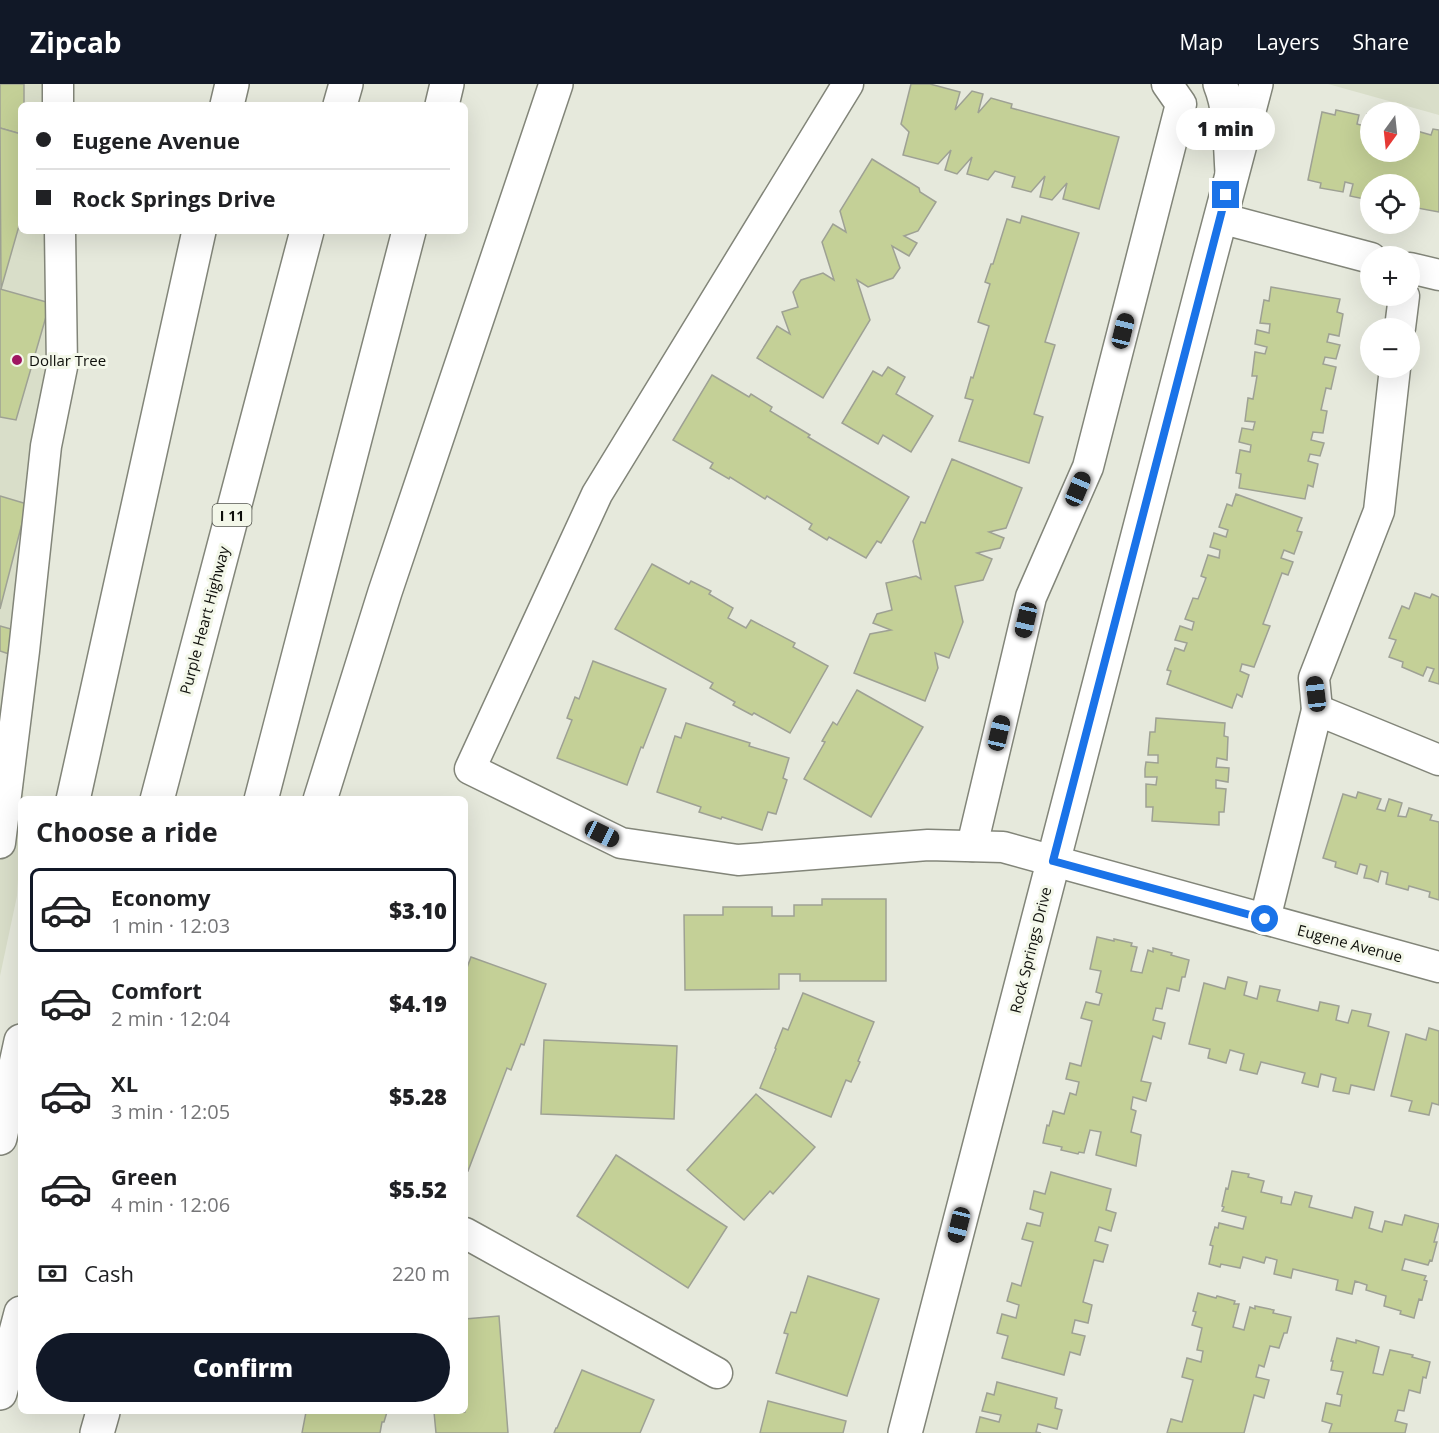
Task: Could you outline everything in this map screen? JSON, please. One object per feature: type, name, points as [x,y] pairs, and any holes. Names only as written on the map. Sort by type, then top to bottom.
[{"type":"main road","points":[[228,102],[232,84]]},
{"type":"main road","points":[[341,102],[346,84]]},
{"type":"main road","points":[[443,102],[447,84]]},
{"type":"main road","points":[[321,796],[385,592],[556,84]]},
{"type":"main road","points":[[1220,84],[1229,127],[1232,172]]},
{"type":"main road","name":"Rock Springs Drive","points":[[905,1433],[1256,84]]},
{"type":"main road","points":[[74,796],[198,234]]},
{"type":"main road","name":"Purple Heart Highway","points":[[158,796],[306,234]]},
{"type":"main road","points":[[262,796],[408,234]]},
{"type":"main road","points":[[0,1138],[18,1055]]},
{"type":"main road","points":[[0,1393],[18,1324]]},
{"type":"main road","points":[[98,1433],[103,1414]]},
{"type":"street","points":[[58,84],[58,102]]},
{"type":"street","name":"Eugene Avenue","points":[[848,84],[597,494],[470,768],[621,843],[738,860],[928,845],[1003,847],[1439,967]]},
{"type":"street","points":[[972,846],[1031,597],[1088,467],[1182,104],[1167,84]]},
{"type":"street","points":[[1220,218],[1360,255]]},
{"type":"street","points":[[0,843],[46,446],[62,367],[60,234]]},
{"type":"street","points":[[1420,270],[1439,275]]},
{"type":"street","points":[[1265,919],[1317,710],[1314,678],[1378,511],[1394,378]]},
{"type":"street","points":[[1317,710],[1439,760]]},
{"type":"street","points":[[468,1235],[717,1373]]},
{"type":"shaded area","points":[[0,84],[63,84],[62,102],[18,102],[18,234],[55,234],[23,796],[18,796],[17,896],[0,976]]},
{"type":"shaded area","points":[[1328,84],[1439,84],[1439,115],[1420,110],[1420,102],[1392,102]]},
{"type":"building","points":[[0,84],[24,84],[24,102],[18,102],[18,133],[0,128]]},
{"type":"building","points":[[911,84],[930,84],[960,92],[955,110],[972,91],[983,94],[978,113],[991,98],[1012,104],[1011,108],[1119,137],[1099,209],[1063,199],[1067,183],[1052,200],[1040,197],[1045,176],[1031,192],[1012,187],[1015,177],[995,171],[988,180],[967,174],[972,157],[957,174],[945,170],[951,150],[938,164],[903,155],[909,132],[901,124]]},
{"type":"building","points":[[1336,110],[1359,115],[1357,124],[1360,125],[1360,162],[1420,162],[1420,132],[1431,135],[1433,129],[1439,130],[1439,212],[1420,209],[1420,174],[1360,174],[1360,198],[1350,196],[1353,184],[1345,182],[1343,192],[1320,188],[1321,183],[1308,180],[1322,112],[1335,115]]},
{"type":"building","points":[[0,128],[18,133],[18,230],[1,289]]},
{"type":"building","points":[[872,159],[919,188],[920,192],[936,202],[918,231],[904,236],[917,243],[909,256],[892,246],[900,268],[893,278],[868,287],[857,280],[870,320],[823,398],[757,358],[777,326],[790,334],[782,312],[798,307],[793,292],[801,280],[823,273],[834,280],[822,242],[833,224],[846,232],[840,211]]},
{"type":"building","points":[[1022,216],[1079,233],[1045,342],[1055,345],[1034,414],[1043,417],[1029,463],[959,441],[973,400],[965,398],[989,326],[978,322],[990,284],[985,282],[1007,219],[1020,223]]},
{"type":"building","points":[[1271,287],[1340,299],[1337,312],[1343,314],[1339,336],[1329,334],[1327,342],[1340,345],[1336,359],[1325,357],[1323,364],[1336,367],[1331,389],[1326,388],[1321,410],[1327,411],[1323,433],[1313,432],[1311,440],[1324,443],[1320,456],[1310,454],[1308,461],[1318,464],[1313,487],[1308,485],[1305,499],[1239,488],[1241,474],[1236,473],[1240,450],[1250,452],[1251,445],[1239,442],[1242,428],[1253,430],[1255,422],[1245,421],[1248,398],[1253,399],[1257,376],[1252,376],[1255,352],[1265,354],[1267,347],[1255,344],[1257,330],[1269,333],[1270,324],[1260,323],[1264,300],[1269,301]]},
{"type":"building","name":"Dollar Tree","points":[[0,289],[50,303],[16,420],[0,417]]},
{"type":"building","points":[[888,367],[905,377],[896,394],[933,416],[911,452],[883,435],[878,444],[842,423],[873,371],[882,376]]},
{"type":"building","points":[[712,375],[749,397],[751,394],[772,407],[770,411],[810,435],[808,437],[909,497],[881,543],[877,541],[866,558],[829,537],[827,540],[809,529],[812,524],[767,496],[765,499],[730,477],[729,479],[710,468],[713,463],[673,440]]},
{"type":"building","points":[[952,459],[1022,488],[1006,528],[989,532],[1004,538],[1000,548],[977,553],[992,559],[983,580],[955,586],[963,622],[949,658],[935,653],[938,668],[925,701],[854,673],[870,634],[891,630],[873,623],[877,614],[892,610],[886,583],[916,576],[921,579],[913,541],[921,522],[925,523]]},
{"type":"building","points":[[1236,494],[1302,518],[1297,531],[1302,532],[1294,554],[1284,550],[1281,558],[1293,562],[1288,575],[1282,573],[1263,624],[1270,626],[1254,667],[1242,664],[1240,671],[1249,675],[1242,697],[1237,694],[1232,708],[1167,684],[1171,671],[1167,670],[1175,648],[1184,651],[1187,643],[1175,640],[1180,626],[1192,630],[1194,622],[1185,619],[1193,598],[1198,599],[1206,578],[1201,576],[1208,555],[1219,558],[1220,550],[1210,547],[1214,533],[1226,537],[1228,530],[1219,527],[1227,504],[1232,506]]},
{"type":"building","points":[[0,496],[27,504],[0,609]]},
{"type":"building","points":[[652,564],[689,584],[691,581],[711,591],[709,594],[733,608],[728,618],[746,628],[751,620],[795,643],[793,647],[828,666],[790,733],[754,713],[752,715],[733,705],[735,702],[710,688],[713,683],[615,629]]},
{"type":"building","points":[[1415,593],[1430,598],[1432,594],[1439,597],[1439,684],[1429,681],[1434,669],[1427,667],[1423,676],[1402,667],[1403,662],[1389,657],[1396,640],[1389,638],[1402,606],[1409,609]]},
{"type":"building","points":[[0,626],[18,631],[12,655],[0,651]]},
{"type":"building","points":[[593,661],[666,689],[627,785],[557,758],[572,720],[567,718],[575,697],[579,699]]},
{"type":"building","points":[[857,690],[923,727],[871,817],[804,779],[825,742],[822,741],[833,722],[837,725]]},
{"type":"building","points":[[1156,718],[1225,723],[1224,736],[1228,737],[1227,760],[1217,758],[1216,767],[1229,768],[1228,782],[1216,780],[1216,788],[1226,789],[1224,812],[1219,812],[1219,825],[1152,821],[1153,807],[1146,807],[1146,784],[1156,785],[1157,777],[1145,777],[1145,769],[1146,762],[1158,763],[1158,755],[1148,755],[1150,732],[1155,732]]},
{"type":"building","points":[[686,723],[789,758],[783,778],[787,780],[776,814],[768,812],[762,830],[699,812],[701,807],[657,792],[675,736],[681,738]]},
{"type":"building","points":[[1358,792],[1381,799],[1377,809],[1385,811],[1389,799],[1402,803],[1398,816],[1406,817],[1409,808],[1432,815],[1430,820],[1439,822],[1439,900],[1429,897],[1430,892],[1409,886],[1408,890],[1386,884],[1388,873],[1381,871],[1378,882],[1364,878],[1367,866],[1360,864],[1357,874],[1335,867],[1336,862],[1323,858],[1343,794],[1356,798]]},
{"type":"building","points":[[822,899],[886,899],[886,981],[800,981],[800,974],[779,974],[779,989],[685,990],[684,915],[723,915],[723,907],[772,907],[772,916],[794,916],[794,905],[822,905]]},
{"type":"building","points":[[1097,937],[1132,943],[1131,946],[1137,947],[1131,971],[1142,973],[1148,950],[1153,952],[1153,948],[1189,960],[1179,991],[1167,988],[1162,1009],[1156,1008],[1153,1020],[1165,1023],[1161,1039],[1153,1036],[1141,1081],[1151,1083],[1146,1101],[1133,1097],[1131,1109],[1136,1111],[1131,1132],[1141,1135],[1136,1166],[1096,1155],[1101,1132],[1090,1130],[1084,1153],[1061,1150],[1062,1147],[1043,1143],[1053,1111],[1064,1114],[1070,1093],[1076,1095],[1079,1082],[1066,1079],[1070,1063],[1081,1066],[1092,1021],[1081,1018],[1086,1002],[1099,1005],[1102,994],[1096,992],[1101,971],[1090,969]]},
{"type":"building","points":[[471,957],[546,984],[524,1045],[521,1044],[511,1070],[507,1068],[468,1171],[468,965]]},
{"type":"building","points":[[1228,977],[1247,982],[1244,995],[1257,999],[1260,986],[1280,990],[1277,1001],[1318,1011],[1320,1002],[1339,1006],[1336,1020],[1348,1023],[1352,1010],[1371,1014],[1368,1026],[1389,1032],[1374,1090],[1351,1085],[1349,1094],[1333,1091],[1336,1078],[1321,1074],[1318,1087],[1302,1083],[1305,1073],[1261,1062],[1257,1074],[1240,1070],[1244,1054],[1230,1050],[1226,1063],[1208,1058],[1210,1049],[1189,1044],[1204,983],[1225,989]]},
{"type":"building","points":[[803,993],[874,1022],[851,1082],[846,1080],[831,1117],[760,1088],[783,1028],[788,1030]]},
{"type":"building","points":[[1429,1028],[1439,1031],[1439,1105],[1432,1103],[1429,1115],[1409,1111],[1412,1101],[1391,1096],[1406,1034],[1426,1040]]},
{"type":"building","points":[[544,1040],[677,1046],[674,1119],[541,1114]]},
{"type":"building","points":[[756,1094],[815,1147],[773,1194],[770,1191],[744,1220],[687,1170]]},
{"type":"building","points":[[616,1155],[727,1227],[688,1288],[577,1216]]},
{"type":"building","points":[[1232,1171],[1249,1174],[1248,1177],[1264,1181],[1261,1192],[1282,1197],[1281,1203],[1291,1205],[1295,1192],[1312,1196],[1309,1207],[1352,1218],[1355,1207],[1373,1212],[1369,1228],[1382,1232],[1385,1221],[1402,1225],[1405,1215],[1439,1224],[1432,1261],[1430,1260],[1428,1265],[1405,1259],[1402,1270],[1426,1276],[1424,1280],[1427,1281],[1422,1300],[1419,1299],[1414,1318],[1384,1306],[1386,1296],[1366,1290],[1367,1285],[1355,1281],[1352,1294],[1336,1290],[1338,1280],[1293,1269],[1291,1278],[1274,1274],[1277,1260],[1266,1257],[1264,1263],[1243,1257],[1240,1268],[1209,1264],[1213,1246],[1210,1245],[1215,1227],[1218,1228],[1219,1223],[1243,1229],[1246,1217],[1222,1211]]},
{"type":"building","points":[[1051,1172],[1111,1189],[1106,1210],[1116,1213],[1111,1231],[1099,1227],[1095,1241],[1108,1245],[1103,1262],[1094,1260],[1083,1302],[1092,1305],[1088,1323],[1075,1320],[1072,1333],[1085,1336],[1080,1355],[1070,1352],[1064,1375],[1002,1358],[1008,1336],[997,1333],[1002,1314],[1016,1318],[1019,1305],[1007,1301],[1012,1283],[1021,1286],[1033,1242],[1022,1239],[1027,1223],[1040,1226],[1043,1213],[1030,1209],[1034,1191],[1045,1194]]},
{"type":"building","points":[[808,1276],[879,1299],[847,1396],[776,1373],[788,1334],[784,1333],[791,1312],[796,1313]]},
{"type":"building","points":[[1198,1293],[1216,1298],[1217,1296],[1239,1304],[1233,1327],[1244,1330],[1250,1307],[1274,1310],[1273,1313],[1291,1317],[1287,1333],[1284,1333],[1279,1348],[1270,1346],[1264,1367],[1259,1365],[1256,1377],[1269,1380],[1264,1398],[1254,1395],[1244,1433],[1167,1433],[1171,1419],[1182,1422],[1193,1380],[1182,1377],[1187,1358],[1201,1362],[1203,1351],[1197,1350],[1202,1328],[1192,1325]]},
{"type":"building","points":[[499,1316],[508,1433],[436,1433],[434,1414],[468,1414],[468,1319]]},
{"type":"building","points":[[1337,1338],[1356,1343],[1356,1340],[1379,1347],[1373,1373],[1383,1375],[1390,1350],[1413,1355],[1412,1357],[1430,1362],[1426,1378],[1423,1377],[1420,1393],[1409,1390],[1404,1411],[1398,1410],[1395,1421],[1407,1424],[1405,1433],[1329,1433],[1332,1424],[1322,1421],[1326,1403],[1340,1406],[1342,1395],[1337,1394],[1343,1372],[1331,1370]]},
{"type":"building","points":[[582,1370],[654,1400],[640,1433],[554,1433]]},
{"type":"building","points":[[997,1382],[1057,1398],[1055,1408],[1062,1410],[1057,1429],[1038,1424],[1036,1432],[1041,1433],[976,1433],[980,1417],[999,1422],[1001,1415],[982,1411],[987,1393],[994,1395]]},
{"type":"building","points":[[768,1401],[846,1421],[843,1433],[760,1433]]},
{"type":"building","points":[[306,1414],[386,1414],[380,1433],[302,1433]]},
{"type":"place","name":"Dollar Tree","points":[[17,360]]},
{"type":"route","points":[[1226,195],[1053,861],[1265,919]]}]
